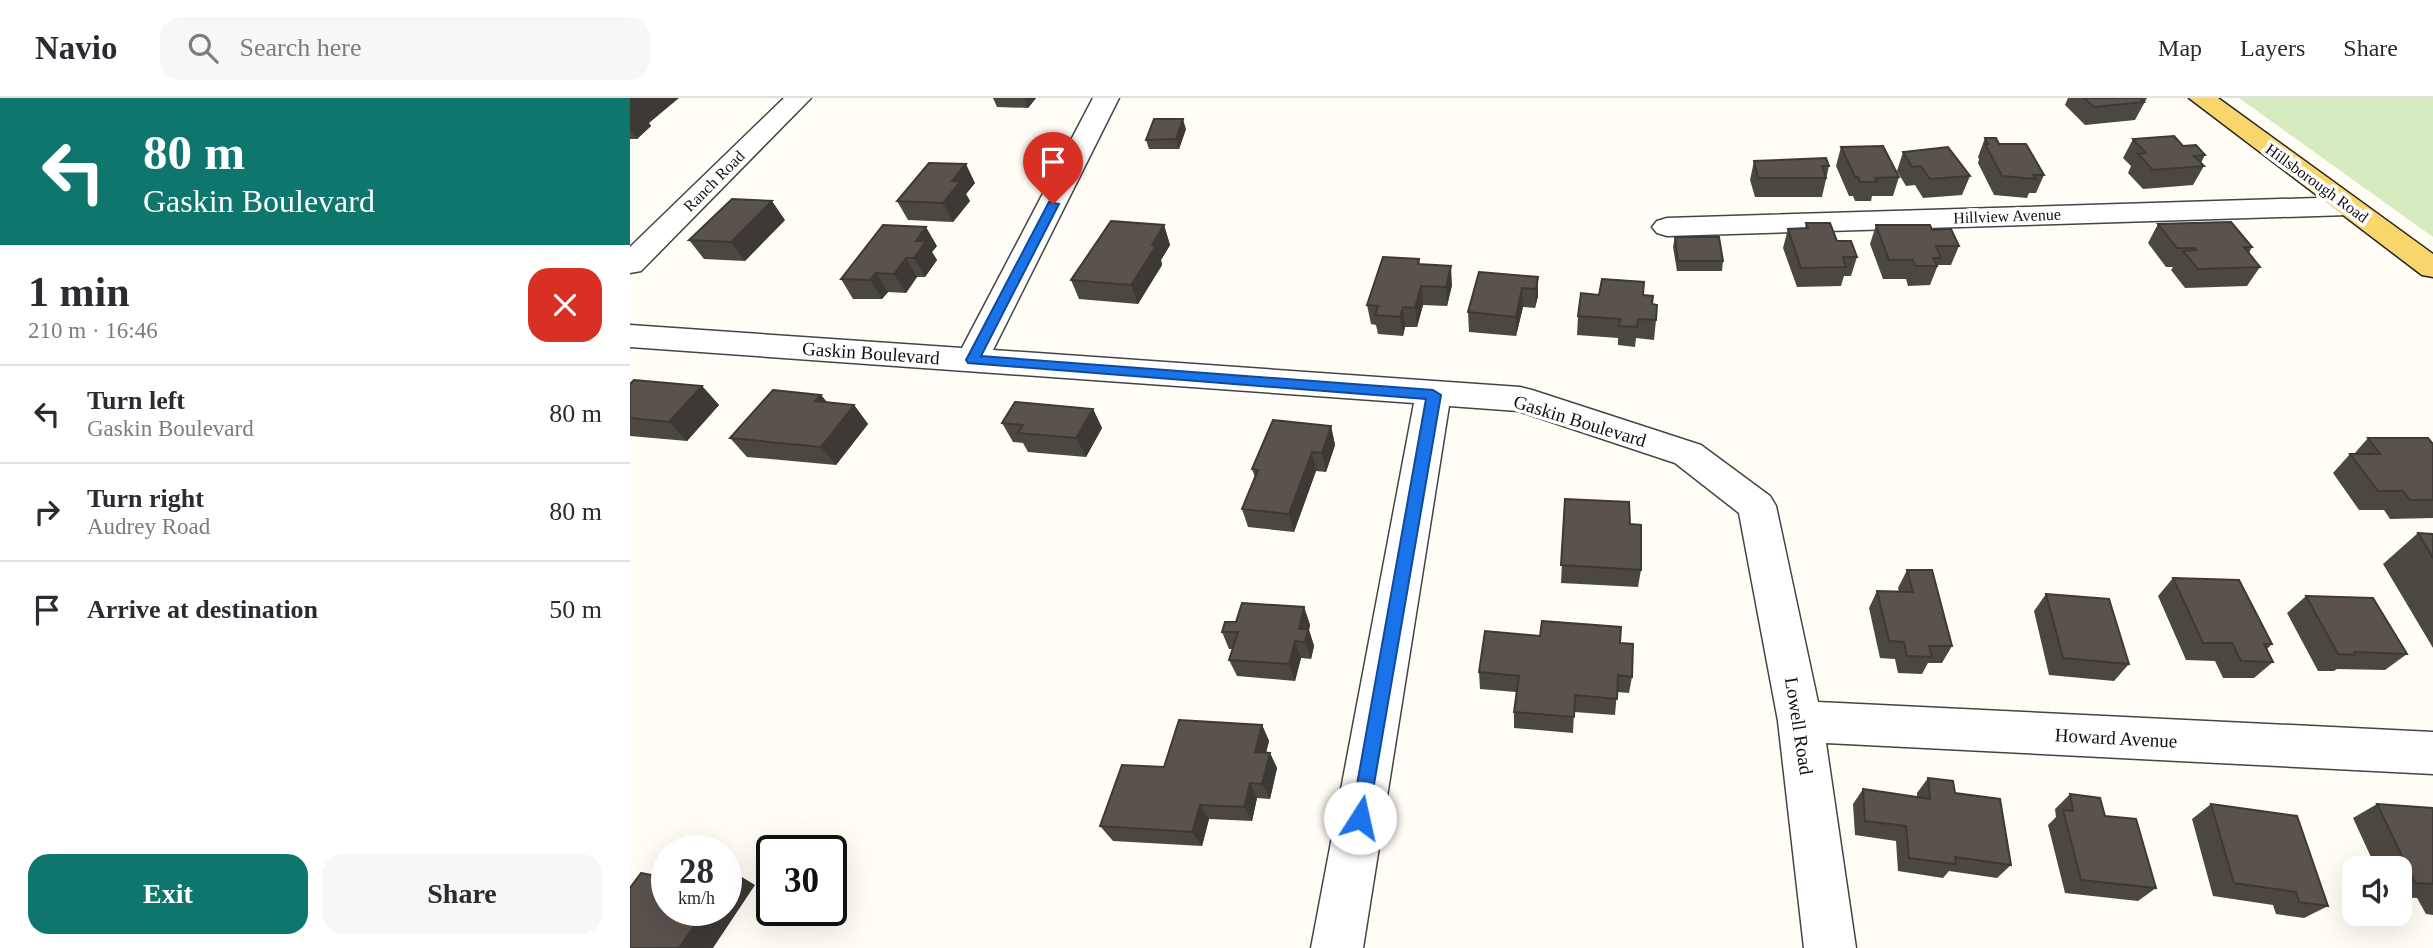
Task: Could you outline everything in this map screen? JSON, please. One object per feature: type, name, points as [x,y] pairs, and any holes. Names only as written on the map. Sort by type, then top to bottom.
[{"type":"main road","name":"Hillsborough Road","points":[[2202,98],[2433,268]]},
{"type":"street","name":"Ranch Road","points":[[630,264],[798,98]]},
{"type":"street","points":[[972,360],[1106,98]]},
{"type":"street","name":"Hillview Avenue","points":[[1667,227],[2348,206]]},
{"type":"street","name":"Gaskin Boulevard","points":[[630,336],[1433,395],[1520,399],[1688,454],[1757,506]]},
{"type":"street","points":[[1337,948],[1433,395]]},
{"type":"street","name":"Lowell Road","points":[[1757,506],[1800,721],[1830,948]]},
{"type":"street","name":"Howard Avenue","points":[[1800,721],[2433,753]]},
{"type":"green space","points":[[2239,98],[2433,98],[2433,237]]},
{"type":"building","points":[[2084,98],[2140,98],[2144,102],[2094,107]]},
{"type":"building","points":[[1154,119],[1183,119],[1176,139],[1146,140]]},
{"type":"building","points":[[2174,136],[2183,146],[2196,145],[2205,155],[2194,156],[2204,166],[2153,170],[2138,154],[2146,153],[2133,139]]},
{"type":"building","points":[[1985,138],[1996,138],[1999,144],[2026,144],[2044,175],[2033,175],[2036,179],[2002,176],[1985,144],[1988,144]]},
{"type":"building","points":[[1883,146],[1899,177],[1875,178],[1877,182],[1860,182],[1841,147]]},
{"type":"building","points":[[1948,147],[1970,176],[1930,179],[1921,166],[1912,167],[1903,152]]},
{"type":"building","points":[[1826,158],[1829,166],[1822,166],[1826,178],[1758,178],[1754,161]]},
{"type":"building","points":[[929,163],[966,164],[952,181],[960,182],[943,203],[897,201]]},
{"type":"building","points":[[732,199],[772,201],[731,242],[689,240]]},
{"type":"building","points":[[1111,221],[1164,225],[1152,245],[1156,246],[1131,285],[1071,280]]},
{"type":"building","points":[[2231,222],[2252,247],[2244,247],[2260,267],[2198,269],[2183,251],[2196,250],[2177,248],[2158,224]]},
{"type":"building","points":[[1806,223],[1830,223],[1837,241],[1851,241],[1857,257],[1843,257],[1846,267],[1801,268],[1788,229],[1808,228]]},
{"type":"building","points":[[883,225],[926,227],[916,241],[926,241],[914,258],[906,258],[894,274],[876,273],[870,280],[841,279]]},
{"type":"building","points":[[1876,225],[1930,225],[1932,230],[1951,229],[1959,246],[1936,246],[1941,258],[1933,258],[1937,266],[1915,266],[1913,260],[1889,260]]},
{"type":"building","points":[[1675,237],[1719,237],[1723,261],[1678,261]]},
{"type":"building","points":[[1383,257],[1419,259],[1418,264],[1451,266],[1446,287],[1421,286],[1415,308],[1403,307],[1400,317],[1375,315],[1378,306],[1367,305]]},
{"type":"building","points":[[1479,272],[1538,277],[1536,289],[1522,288],[1516,317],[1468,312]]},
{"type":"building","points":[[1602,279],[1644,282],[1643,295],[1653,296],[1652,304],[1657,305],[1656,320],[1638,319],[1637,327],[1619,326],[1620,319],[1578,316],[1581,293],[1599,295]]},
{"type":"building","points":[[634,380],[702,386],[669,422],[630,418],[630,384]]},
{"type":"building","points":[[773,390],[821,395],[815,401],[854,405],[821,447],[730,438]]},
{"type":"building","points":[[1015,402],[1093,409],[1076,438],[1018,433],[1023,425],[1002,423]]},
{"type":"building","points":[[1273,420],[1331,426],[1322,453],[1312,452],[1289,514],[1242,509],[1258,470],[1252,469]]},
{"type":"building","points":[[2368,438],[2428,438],[2433,444],[2433,500],[2410,500],[2403,491],[2378,491],[2350,454],[2380,454]]},
{"type":"building","points":[[1565,499],[1629,502],[1630,524],[1641,525],[1641,570],[1561,565]]},
{"type":"building","points":[[2418,533],[2433,534],[2433,558]]},
{"type":"building","points":[[1907,570],[1932,570],[1952,646],[1929,646],[1932,657],[1907,656],[1904,642],[1889,641],[1877,591],[1913,592]]},
{"type":"building","points":[[2173,578],[2239,580],[2272,644],[2264,644],[2273,662],[2241,661],[2232,643],[2203,643]]},
{"type":"building","points":[[2046,594],[2109,599],[2129,664],[2063,658]]},
{"type":"building","points":[[2306,596],[2373,598],[2407,654],[2338,654]]},
{"type":"building","points":[[1242,603],[1304,607],[1299,629],[1308,629],[1305,642],[1295,641],[1289,664],[1229,660],[1238,632],[1222,632],[1225,622],[1236,622]]},
{"type":"building","points":[[1542,621],[1621,627],[1620,643],[1633,644],[1632,677],[1618,675],[1617,699],[1575,695],[1574,717],[1514,712],[1519,676],[1479,672],[1485,631],[1540,636]]},
{"type":"building","points":[[1179,720],[1262,725],[1255,752],[1270,753],[1262,784],[1250,783],[1244,807],[1200,805],[1192,832],[1100,826],[1122,765],[1164,767]]},
{"type":"building","points":[[1928,778],[1953,781],[1955,793],[2000,799],[2011,865],[1955,857],[1956,864],[1909,858],[1906,826],[1865,821],[1863,789],[1930,799]]},
{"type":"building","points":[[2070,794],[2100,798],[2105,816],[2136,819],[2156,888],[2081,880],[2063,810],[2073,811]]},
{"type":"building","points":[[2211,804],[2297,816],[2328,906],[2299,902],[2296,892],[2234,883]]},
{"type":"building","points":[[2377,804],[2433,808],[2433,884],[2415,883],[2412,877],[2412,856],[2402,856]]},
{"type":"building","points":[[641,873],[651,875],[651,926],[694,926],[679,948],[630,948],[630,888]]},
{"type":"route","points":[[1053,204],[972,360],[1433,395],[1416,506],[1360,818]]}]
